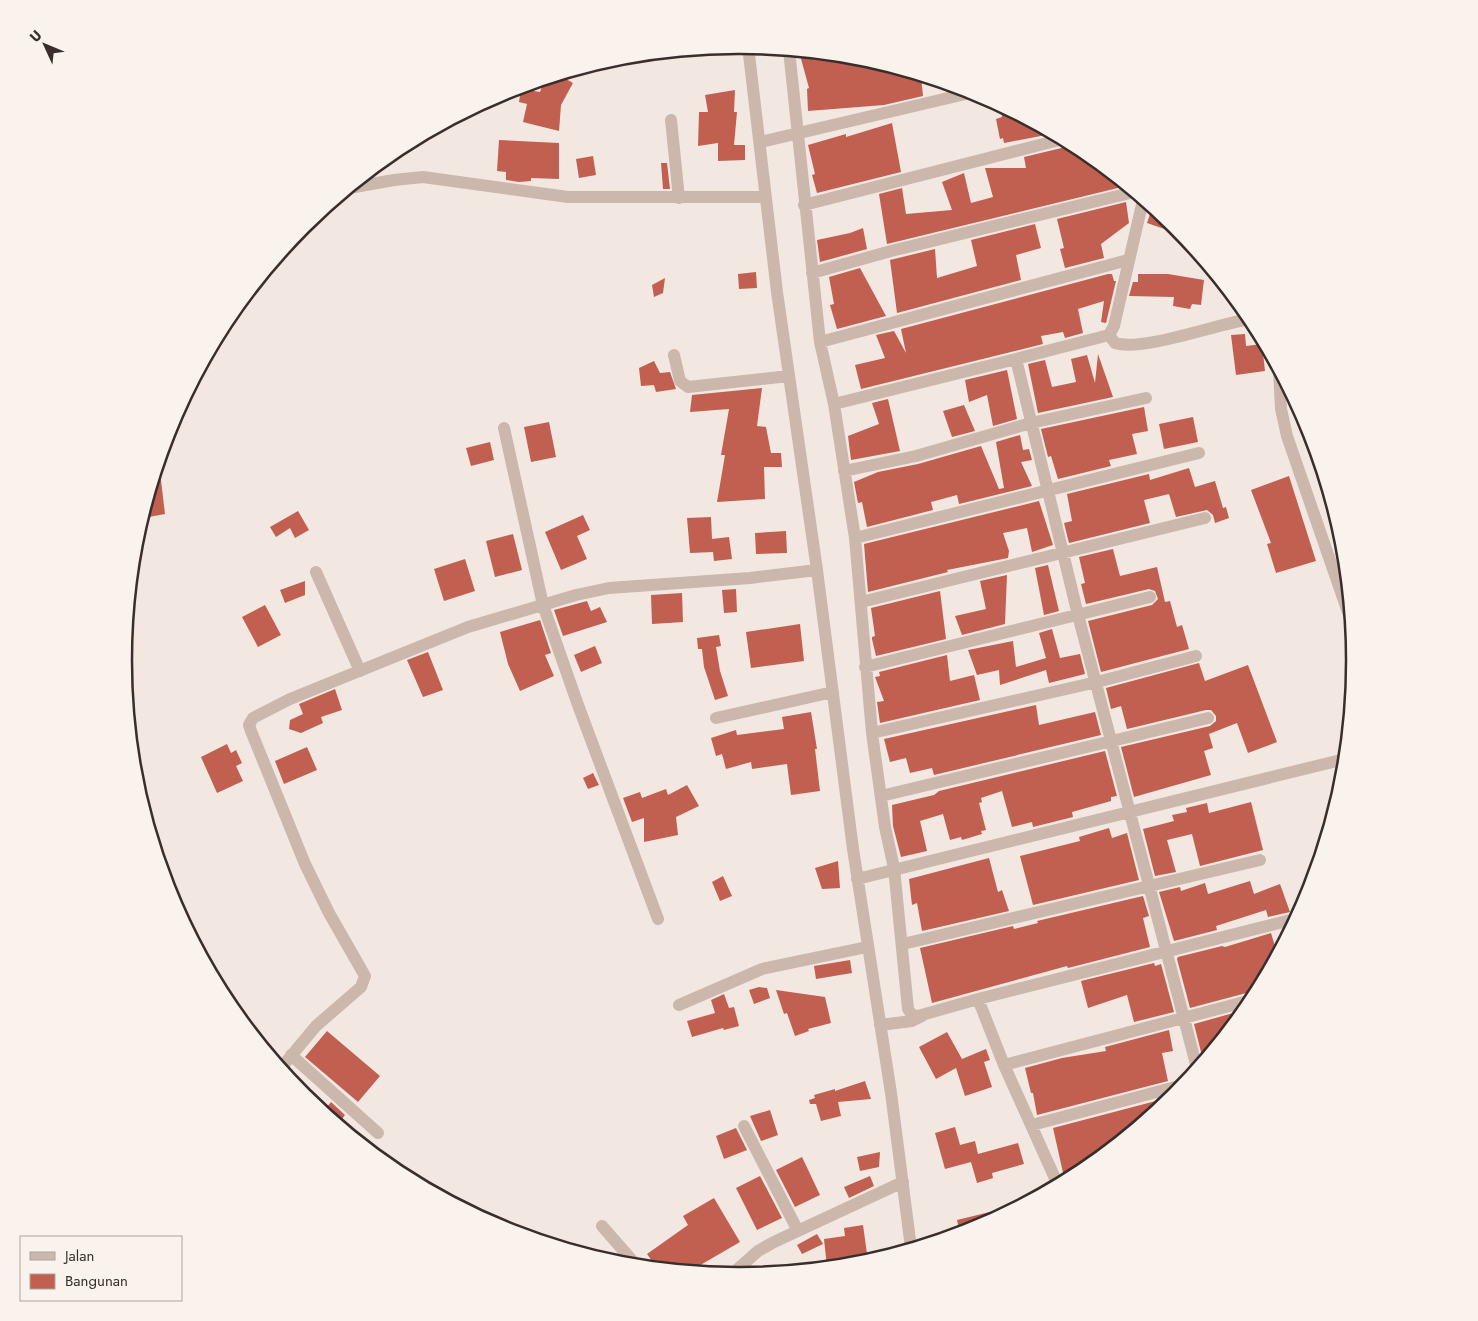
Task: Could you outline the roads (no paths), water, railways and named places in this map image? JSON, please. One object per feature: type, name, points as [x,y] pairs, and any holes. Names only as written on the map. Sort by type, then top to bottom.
[{"type":"street","points":[[749,54],[764,141],[765,196],[789,376],[861,878],[867,947],[880,1025],[910,1242]]},
{"type":"street","points":[[789,56],[794,135],[820,342],[834,404],[855,538],[872,733],[894,868],[908,1009],[914,1016],[926,1014],[978,999],[1287,921]]},
{"type":"street","points":[[764,141],[959,96]]},
{"type":"street","points":[[671,120],[679,198]]},
{"type":"street","points":[[804,205],[1053,142]]},
{"type":"street","points":[[361,186],[410,178],[456,181],[568,197],[679,198],[765,196]]},
{"type":"street","points":[[812,273],[891,251],[1126,194]]},
{"type":"street","points":[[834,404],[1109,335],[1114,326],[1128,260],[1142,207]]},
{"type":"street","points":[[820,342],[1128,260]]},
{"type":"street","points":[[1109,335],[1116,343],[1130,344],[1190,334],[1241,320]]},
{"type":"street","points":[[674,355],[680,380],[688,387],[789,376]]},
{"type":"street","points":[[1016,359],[1078,615],[1195,1061]]},
{"type":"street","points":[[1280,386],[1281,409],[1287,436],[1342,595]]},
{"type":"street","points":[[844,471],[916,456],[1031,423],[1146,398]]},
{"type":"street","points":[[504,428],[543,604],[578,705],[658,919]]},
{"type":"street","points":[[855,538],[1199,453]]},
{"type":"street","points":[[861,602],[1205,518]]},
{"type":"street","points":[[285,1063],[324,1018],[362,987],[365,976],[329,913],[305,864],[249,725],[253,718],[360,671],[468,627],[543,604],[609,588],[750,578],[817,570]]},
{"type":"street","points":[[316,572],[360,671]]},
{"type":"street","points":[[865,667],[1150,597]]},
{"type":"street","points":[[872,733],[1097,682],[1196,656]]},
{"type":"street","points":[[716,718],[834,692]]},
{"type":"street","points":[[881,796],[1113,743],[1208,718]]},
{"type":"street","points":[[861,878],[894,868],[933,862],[1129,811],[1337,761]]},
{"type":"street","points":[[903,944],[1260,860]]},
{"type":"street","points":[[679,1005],[762,969],[867,947]]},
{"type":"street","points":[[978,999],[1004,1065],[1055,1178]]},
{"type":"street","points":[[1004,1065],[1239,1003]]},
{"type":"street","points":[[880,1025],[912,1021],[926,1014]]},
{"type":"street","points":[[291,1056],[378,1133]]},
{"type":"street","points":[[1032,1125],[1169,1089]]},
{"type":"street","points":[[744,1126],[798,1231]]},
{"type":"street","points":[[739,1267],[758,1251],[903,1182]]},
{"type":"street","points":[[602,1226],[629,1257]]}]
